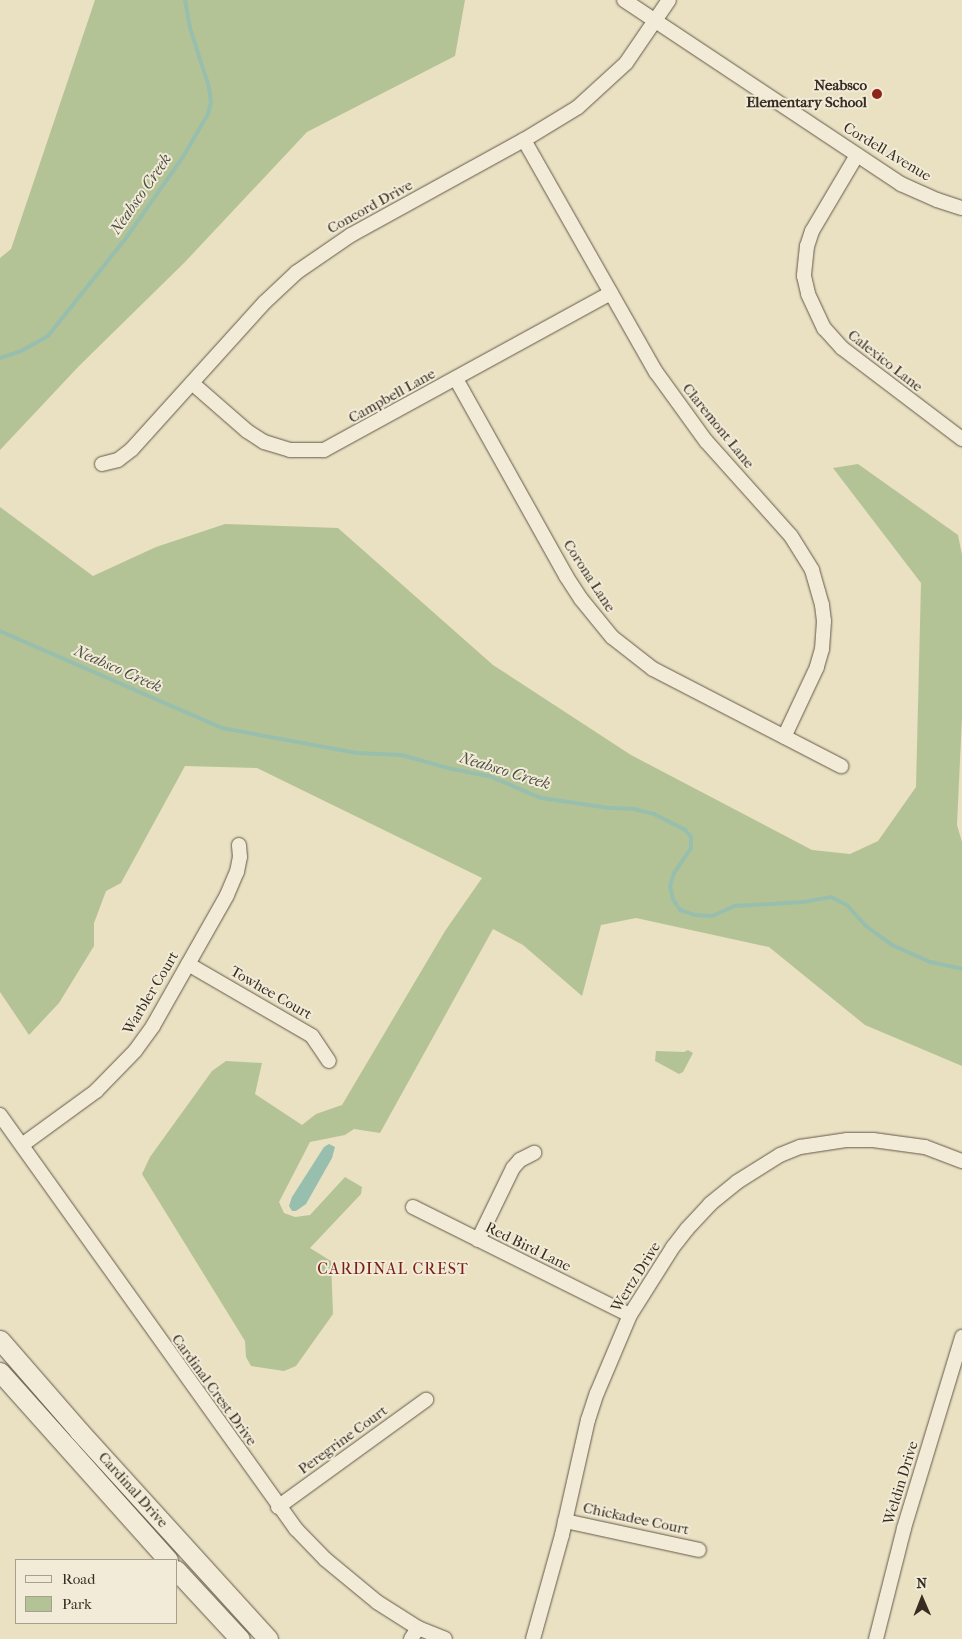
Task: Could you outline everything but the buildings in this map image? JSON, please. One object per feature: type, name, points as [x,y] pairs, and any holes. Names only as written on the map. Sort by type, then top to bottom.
[{"type":"main road","name":"Cardinal Drive","points":[[0,1340],[79,1431],[268,1639]]},
{"type":"main road","name":"Cardinal Drive","points":[[0,1372],[167,1559]]},
{"type":"main road","points":[[178,1572],[235,1637]]},
{"type":"street","name":"Cordell Avenue","points":[[624,0],[654,22],[901,184],[937,200],[962,208]]},
{"type":"street","name":"Concord Drive","points":[[102,464],[118,460],[132,449],[265,302],[310,262],[352,235],[524,140],[565,115],[594,93],[626,63],[669,0]]},
{"type":"street","name":"Claremont Lane","points":[[524,140],[656,372],[706,441],[791,536],[812,570],[823,613],[822,649],[811,681],[784,737]]},
{"type":"street","name":"Calexico Lane","points":[[858,156],[810,239],[804,261],[804,276],[808,294],[824,328],[842,348],[962,439]]},
{"type":"street","name":"Campbell Lane","points":[[192,382],[257,438],[280,448],[313,452],[330,448],[611,293]]},
{"type":"street","name":"Corona Lane","points":[[456,379],[566,576],[581,599],[612,637],[653,669],[842,766]]},
{"type":"street","name":"Warbler Court","points":[[22,1145],[96,1091],[118,1069],[153,1026],[234,880],[240,857],[239,845]]},
{"type":"street","name":"Towhee Court","points":[[188,964],[312,1036],[329,1061]]},
{"type":"street","name":"Cardinal Crest Drive","points":[[0,1116],[278,1507],[324,1559],[350,1582],[415,1633],[445,1639]]},
{"type":"street","name":"Wertz Drive","points":[[533,1639],[566,1520],[594,1402],[609,1359],[630,1315],[673,1247],[710,1204],[755,1169],[790,1150],[826,1142],[874,1140],[926,1147],[962,1161]]},
{"type":"street","points":[[478,1240],[513,1168],[520,1160],[534,1154]]},
{"type":"street","name":"Red Bird Lane","points":[[413,1207],[533,1265],[630,1315]]},
{"type":"street","name":"Weldin Drive","points":[[876,1639],[904,1528],[962,1337]]},
{"type":"street","name":"Peregrine Court","points":[[278,1507],[426,1400]]},
{"type":"street","name":"Chickadee Court","points":[[566,1520],[699,1550]]},
{"type":"green space","points":[[95,0],[465,0],[455,56],[307,132],[185,262],[79,366],[0,450],[0,258],[11,249]]},
{"type":"green space","points":[[858,464],[958,535],[962,555],[962,717],[957,825],[962,842],[962,1066],[865,1025],[769,947],[636,918],[601,925],[582,996],[523,945],[493,929],[380,1133],[354,1129],[345,1135],[310,1142],[279,1202],[284,1213],[295,1217],[310,1215],[345,1177],[362,1187],[361,1194],[310,1248],[331,1261],[333,1314],[296,1366],[284,1371],[251,1366],[246,1357],[245,1341],[142,1174],[150,1157],[212,1071],[226,1061],[262,1063],[255,1094],[302,1125],[316,1114],[342,1105],[445,931],[482,878],[257,768],[185,766],[121,883],[106,891],[94,923],[94,946],[59,1003],[29,1035],[0,992],[0,507],[93,576],[156,547],[225,524],[338,528],[493,665],[631,755],[812,850],[850,854],[878,841],[916,787],[921,583],[833,468]]},
{"type":"green space","points":[[688,1050],[693,1053],[683,1072],[679,1074],[655,1061],[656,1051],[684,1052]]},
{"type":"shaded area","points":[[329,1144],[335,1147],[332,1158],[306,1204],[296,1211],[292,1211],[289,1206],[292,1197],[324,1147]]},
{"type":"waterway","name":"Neabsco Creek","points":[[0,358],[21,351],[48,336],[126,238],[183,157],[208,114],[211,102],[209,87],[190,28],[185,0]]},
{"type":"waterway","name":"Neabsco Creek","points":[[0,631],[222,728],[357,753],[401,755],[452,769],[489,776],[541,798],[609,808],[634,809],[654,814],[685,830],[691,837],[691,848],[674,873],[670,886],[673,899],[680,910],[695,915],[712,916],[734,906],[803,902],[831,897],[847,905],[866,926],[892,945],[930,962],[962,969]]},
{"type":"place","name":"Neabsco Elementary School","points":[[877,94]]},
{"type":"district","name":"CARDINAL CREST","points":[[393,1269]]}]
